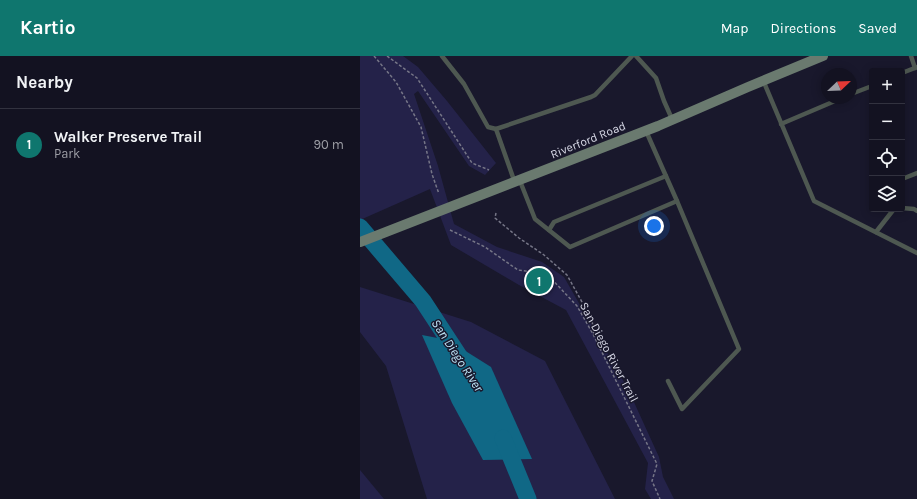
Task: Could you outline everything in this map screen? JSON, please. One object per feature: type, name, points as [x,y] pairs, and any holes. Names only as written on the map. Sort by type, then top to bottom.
[{"type":"main road","name":"Riverford Road","points":[[360,242],[646,131],[818,57]]},
{"type":"lane","points":[[442,56],[468,90],[488,127],[496,129],[595,95],[632,56]]},
{"type":"lane","points":[[636,56],[656,78],[672,120]]},
{"type":"lane","points":[[905,72],[916,67],[911,56]]},
{"type":"lane","points":[[763,80],[814,201],[917,253]]},
{"type":"lane","points":[[857,92],[869,87]]},
{"type":"lane","points":[[781,124],[828,104]]},
{"type":"lane","points":[[496,129],[517,182],[536,219],[570,247],[677,201]]},
{"type":"lane","points":[[646,131],[739,349],[682,409],[668,381]]},
{"type":"lane","points":[[905,178],[917,173]]},
{"type":"lane","points":[[548,230],[554,222],[666,176]]},
{"type":"lane","points":[[905,208],[914,209],[917,211]]},
{"type":"lane","points":[[876,232],[892,212]]},
{"type":"path","points":[[374,56],[396,82],[421,127],[432,174],[439,194]]},
{"type":"path","points":[[387,56],[417,78],[472,163],[489,170]]},
{"type":"path","points":[[496,213],[495,218],[519,238],[544,255],[567,275],[592,320],[594,338]]},
{"type":"path","name":"San Diego River Trail","points":[[450,230],[486,247],[518,270],[547,274],[577,306],[657,464],[652,481],[660,499]]},
{"type":"shaded area","points":[[360,56],[403,56],[418,67],[496,163],[485,175],[469,166],[418,91],[414,94],[438,166],[454,224],[497,247],[542,262],[564,277],[628,389],[659,457],[663,477],[674,499],[651,499],[645,489],[648,463],[566,310],[519,285],[451,245],[430,189],[360,220]]},
{"type":"shaded area","points":[[360,287],[471,322],[545,361],[615,499],[427,499],[386,366],[360,332]]},
{"type":"shaded area","points":[[360,470],[384,499],[360,499]]},
{"type":"water","points":[[422,335],[448,340],[491,367],[532,459],[483,460],[452,403]]},
{"type":"waterway","name":"San Diego River","points":[[360,227],[423,301],[461,359]]},
{"type":"waterway","name":"San Diego River","points":[[503,438],[528,499]]},
{"type":"place","name":"Walker Preserve Trail","points":[[539,281]]}]
